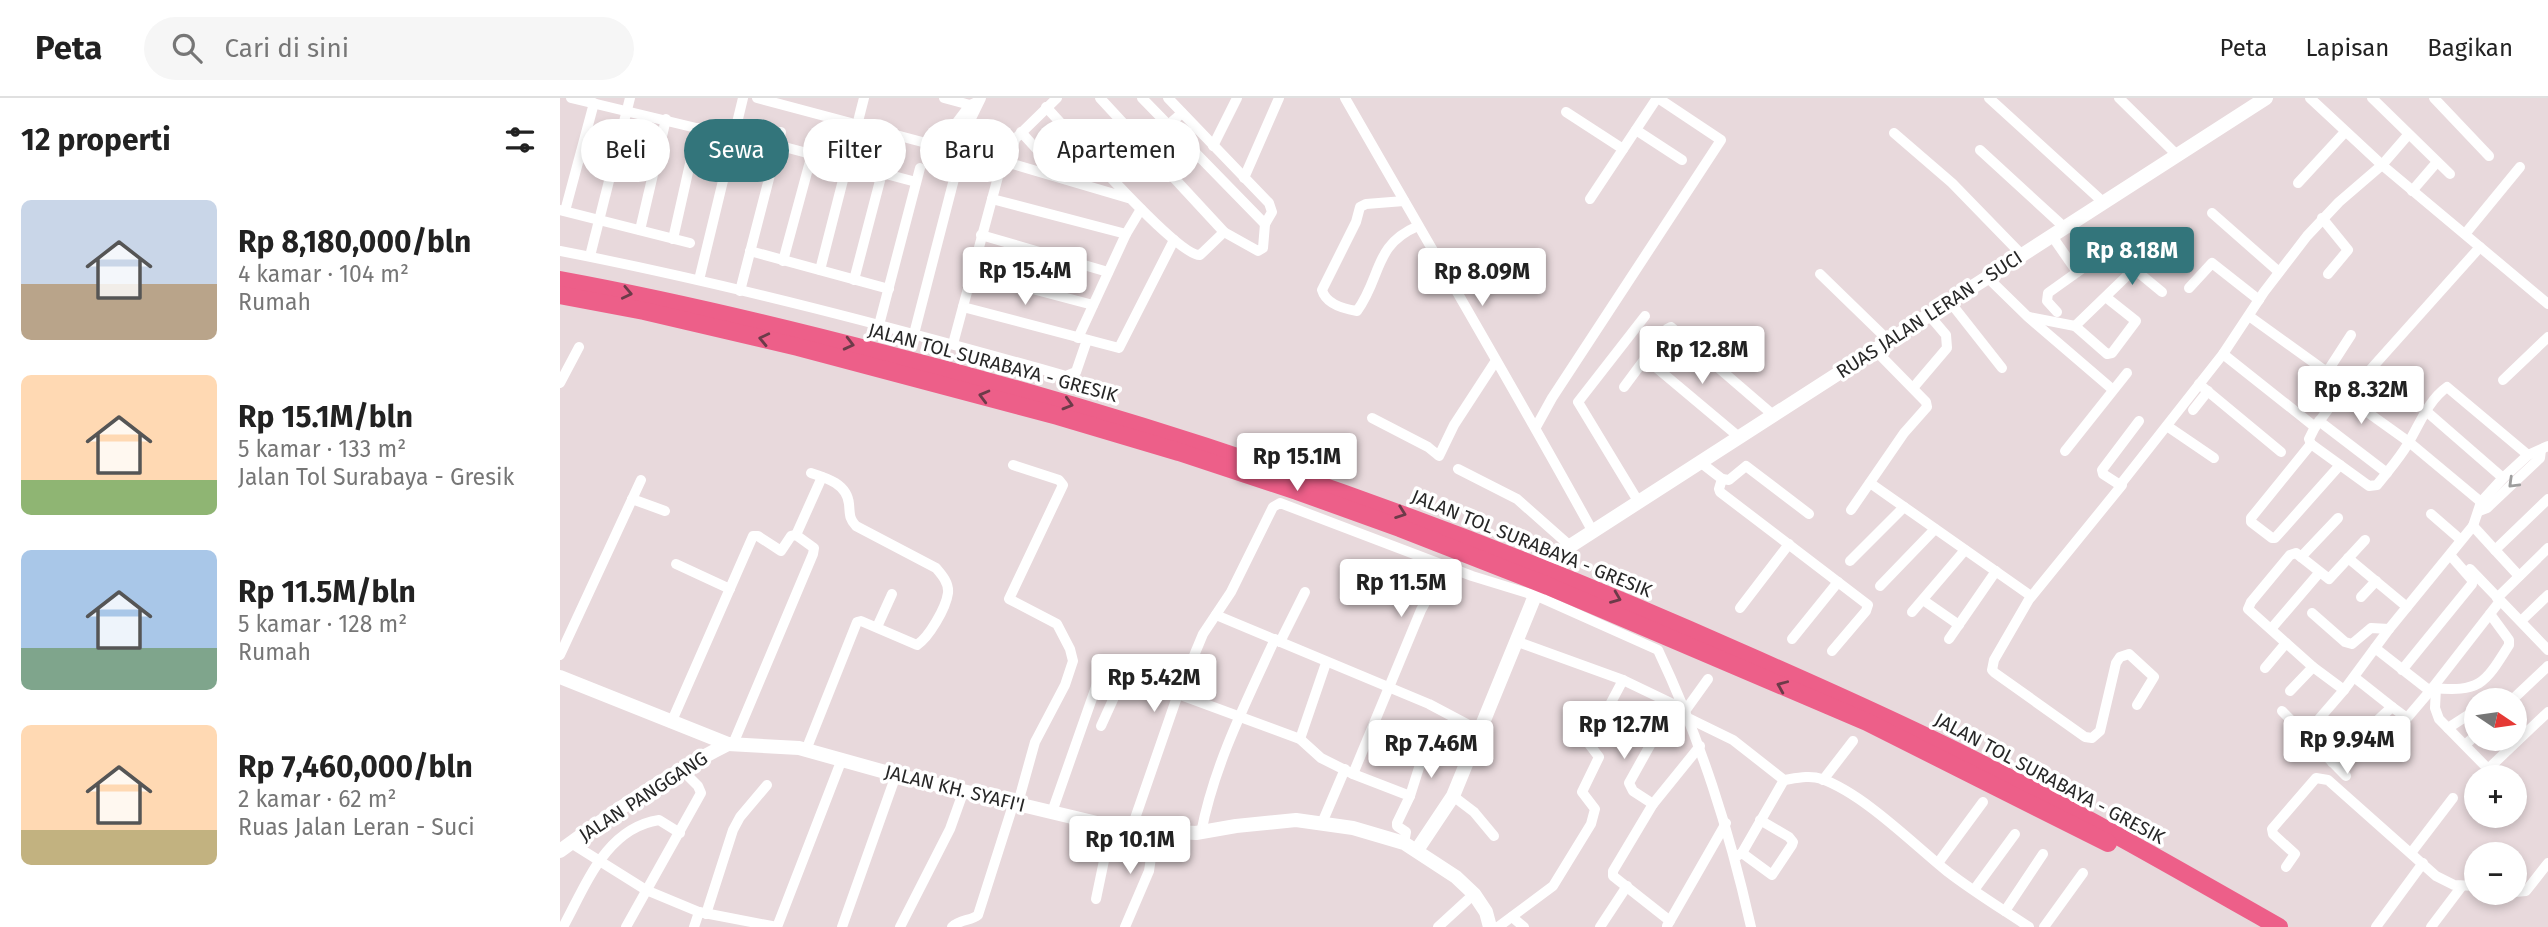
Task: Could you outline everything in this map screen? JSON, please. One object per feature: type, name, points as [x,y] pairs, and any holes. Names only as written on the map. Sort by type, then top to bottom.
[{"type":"highway","name":"JALAN TOL SURABAYA - GRESIK","points":[[560,280],[801,332],[1080,407],[1316,483],[1463,536],[1544,577],[1867,722],[2150,864],[2257,927]]},
{"type":"highway","name":"JALAN TOL SURABAYA - GRESIK","points":[[560,295],[644,311],[798,347],[1070,419],[1297,491],[1669,619],[1868,708],[1965,755],[2081,815],[2278,927]]},
{"type":"main road","name":"RUAS JALAN LERAN - SUCI","points":[[1544,577],[1569,545],[2266,98]]},
{"type":"main road","points":[[1411,847],[1452,796],[1544,577]]},
{"type":"main road","name":"JALAN KH. SYAFI'I","points":[[560,677],[730,744],[759,744],[806,750],[1111,827],[1201,833],[1236,826],[1296,820],[1353,828],[1411,847],[1456,877],[1474,894],[1486,912],[1490,927]]},
{"type":"main road","name":"JALAN PANGGANG","points":[[566,847],[680,768],[730,744]]},
{"type":"street","points":[[571,98],[666,119]]},
{"type":"street","points":[[590,256],[631,98]]},
{"type":"street","points":[[699,280],[743,98]]},
{"type":"street","points":[[757,98],[839,119]]},
{"type":"street","points":[[859,119],[864,98]]},
{"type":"street","points":[[944,98],[977,103]]},
{"type":"street","points":[[1019,134],[1058,98]]},
{"type":"street","points":[[1100,98],[1120,119]]},
{"type":"street","points":[[1142,98],[1161,119]]},
{"type":"street","points":[[1168,98],[1272,207],[1265,224],[1263,248],[1258,251],[1224,232],[1179,182]]},
{"type":"street","points":[[1244,178],[1279,98]]},
{"type":"street","points":[[1345,98],[1536,427],[1593,532]]},
{"type":"street","points":[[1536,427],[1552,398],[1721,140],[1658,98],[1590,199]]},
{"type":"street","points":[[1989,98],[2103,202]]},
{"type":"street","points":[[2119,98],[2178,156]]},
{"type":"street","points":[[2310,98],[2412,191],[2548,304]]},
{"type":"street","points":[[2372,98],[2450,174]]},
{"type":"street","points":[[2434,98],[2489,156]]},
{"type":"street","points":[[1213,146],[1234,100]]},
{"type":"street","points":[[594,103],[562,211],[690,243]]},
{"type":"street","points":[[962,119],[977,103]]},
{"type":"street","points":[[1046,107],[1141,209],[1174,240],[1195,255],[1199,256],[1224,232]]},
{"type":"street","points":[[1566,112],[1623,149]]},
{"type":"street","points":[[1175,119],[1182,113]]},
{"type":"street","points":[[1636,130],[1682,160]]},
{"type":"street","points":[[1021,132],[1033,145]]},
{"type":"street","points":[[2298,183],[2345,132]]},
{"type":"street","points":[[1894,133],[1952,183],[2022,255]]},
{"type":"street","points":[[2137,705],[2154,677],[2129,654],[2120,657],[2116,663],[2100,731],[2092,738],[2085,737],[2046,711],[1992,670],[1994,660],[2031,597],[2223,354],[2279,272],[2322,218],[2382,165],[2408,135]]},
{"type":"street","points":[[1980,150],[2064,227]]},
{"type":"street","points":[[1200,159],[1265,224]]},
{"type":"street","points":[[2412,191],[2437,162]]},
{"type":"street","points":[[2465,234],[2520,167]]},
{"type":"street","points":[[879,325],[920,168]]},
{"type":"street","points":[[906,179],[916,182]]},
{"type":"street","points":[[640,230],[651,182]]},
{"type":"street","points":[[673,239],[686,182]]},
{"type":"street","points":[[740,291],[768,182]]},
{"type":"street","points":[[783,261],[805,182]]},
{"type":"street","points":[[820,270],[843,182]]},
{"type":"street","points":[[854,279],[880,182]]},
{"type":"street","points":[[914,334],[951,182]]},
{"type":"street","points":[[953,344],[981,235],[998,182]]},
{"type":"street","points":[[1074,182],[1130,198]]},
{"type":"street","points":[[992,199],[1126,234]]},
{"type":"street","points":[[1404,201],[1366,204],[1360,207],[1356,222],[1322,290],[1324,296],[1332,303],[1357,311],[1389,246],[1402,233],[1418,226]]},
{"type":"street","points":[[560,251],[699,280],[953,344],[1066,376],[1076,372],[1093,305],[1126,234],[1141,209]]},
{"type":"street","points":[[2212,213],[2279,272]]},
{"type":"street","points":[[2322,218],[2348,250],[2328,274]]},
{"type":"street","points":[[981,235],[1108,272]]},
{"type":"street","points":[[2052,236],[2077,272]]},
{"type":"street","points":[[963,307],[1116,348],[1121,345],[1174,240]]},
{"type":"street","points":[[2370,370],[2480,247]]},
{"type":"street","points":[[750,251],[889,289]]},
{"type":"street","points":[[2057,312],[2047,301],[2048,293],[2107,251]]},
{"type":"street","points":[[2122,259],[2162,292]]},
{"type":"street","points":[[2189,288],[2212,262],[2259,300]]},
{"type":"street","points":[[2075,326],[2134,269]]},
{"type":"street","points":[[972,273],[1093,305]]},
{"type":"street","points":[[1820,274],[1888,341]]},
{"type":"street","points":[[1987,277],[2028,317],[2112,389]]},
{"type":"street","points":[[2028,317],[2075,326],[2107,354],[2112,353],[2136,321],[2107,298]]},
{"type":"street","points":[[1950,302],[2002,368]]},
{"type":"street","points":[[1913,388],[1947,348],[1946,335],[1929,315]]},
{"type":"street","points":[[1638,501],[1578,402],[1645,316]]},
{"type":"street","points":[[2249,316],[2324,370],[2329,369],[2351,335]]},
{"type":"street","points":[[2045,331],[2052,322]]},
{"type":"street","points":[[1624,387],[1667,329],[1673,328],[1772,414]]},
{"type":"street","points":[[2503,380],[2548,337]]},
{"type":"street","points":[[560,383],[579,347]]},
{"type":"street","points":[[1851,510],[1904,433],[1925,411],[1926,402],[1875,350]]},
{"type":"street","points":[[2223,354],[2387,473]]},
{"type":"street","points":[[1647,359],[1739,437]]},
{"type":"street","points":[[1372,418],[1428,447],[1439,456],[1454,425],[1496,362]]},
{"type":"street","points":[[2065,451],[2127,373]]},
{"type":"street","points":[[2199,384],[2281,452]]},
{"type":"street","points":[[2528,456],[2450,387],[2445,387],[2426,411],[2409,442],[2387,473],[2372,487],[2311,444],[2309,439],[2317,424],[2341,394],[2409,442],[2480,507],[2487,508],[2540,458],[2544,448]]},
{"type":"street","points":[[2193,410],[2208,391]]},
{"type":"street","points":[[2426,411],[2503,478]]},
{"type":"street","points":[[2122,485],[2103,474],[2102,470],[2139,421]]},
{"type":"street","points":[[2167,426],[2214,458]]},
{"type":"street","points":[[2311,444],[2250,518],[2251,522],[2273,538],[2340,465]]},
{"type":"street","points":[[2305,734],[2344,690],[2389,629],[2473,526],[2480,507],[2503,478],[2534,451],[2544,448]]},
{"type":"street","points":[[1700,462],[1723,479],[1730,480],[1746,466],[1810,514]]},
{"type":"street","points":[[952,927],[960,920],[978,915],[1035,742],[1065,685],[1073,661],[1057,624],[1009,599],[1063,485],[1059,480],[1013,465]]},
{"type":"street","points":[[1458,469],[1517,499],[1569,545]]},
{"type":"street","points":[[806,750],[856,623],[861,621],[912,644],[920,643],[933,628],[948,594],[944,578],[936,568],[856,526],[850,517],[848,496],[842,488],[811,473]]},
{"type":"street","points":[[671,723],[754,535],[781,551],[784,549],[791,536],[796,535],[822,477]]},
{"type":"street","points":[[1723,479],[1720,492],[1868,607],[1832,651]]},
{"type":"street","points":[[560,656],[641,480]]},
{"type":"street","points":[[1870,483],[2031,597]]},
{"type":"street","points":[[632,499],[665,511]]},
{"type":"street","points":[[2495,550],[2548,499]]},
{"type":"street","points":[[1131,830],[1178,694],[1203,634],[1231,592],[1276,503],[1445,566],[1544,577],[1658,650],[1700,746],[1739,855],[1751,927]]},
{"type":"street","points":[[1850,561],[1904,507]]},
{"type":"street","points":[[2431,514],[2461,540]]},
{"type":"street","points":[[2301,557],[2338,518]]},
{"type":"street","points":[[2473,526],[2519,576]]},
{"type":"street","points":[[1880,586],[1935,528]]},
{"type":"street","points":[[730,744],[813,554],[814,548],[796,535]]},
{"type":"street","points":[[2344,690],[2313,667],[2248,607],[2290,555],[2296,553],[2319,573],[2330,578],[2365,540]]},
{"type":"street","points":[[1740,608],[1789,544]]},
{"type":"street","points":[[2354,677],[2407,718],[2433,689],[2499,600],[2548,548]]},
{"type":"street","points":[[1912,612],[1965,550]]},
{"type":"street","points":[[2451,553],[2547,649]]},
{"type":"street","points":[[2402,670],[2472,584],[2472,580],[2451,553]]},
{"type":"street","points":[[2348,558],[2407,607]]},
{"type":"street","points":[[676,564],[730,589]]},
{"type":"street","points":[[1322,823],[1389,688],[1421,610],[1445,566]]},
{"type":"street","points":[[1950,639],[1996,571]]},
{"type":"street","points":[[2271,629],[2319,573]]},
{"type":"street","points":[[2361,597],[2376,581]]},
{"type":"street","points":[[1792,639],[1838,582]]},
{"type":"street","points":[[1201,833],[1208,799],[1239,716],[1305,592]]},
{"type":"street","points":[[877,628],[892,594]]},
{"type":"street","points":[[2521,621],[2548,595]]},
{"type":"street","points":[[1923,600],[1959,625]]},
{"type":"street","points":[[2312,614],[2345,642],[2352,644],[2371,628],[2389,629]]},
{"type":"street","points":[[2375,648],[2402,670],[2433,689],[2462,690],[2476,686],[2486,678],[2509,647],[2509,640],[2490,614]]},
{"type":"street","points":[[1216,615],[1429,704],[1480,731]]},
{"type":"street","points":[[1518,642],[1623,680],[1682,709],[1733,740],[1784,780],[1806,777],[1823,780],[1841,788],[1938,863],[2029,927]]},
{"type":"street","points":[[2265,668],[2286,643]]},
{"type":"street","points":[[1300,738],[1326,663]]},
{"type":"street","points":[[1052,812],[1103,667],[1108,664],[1178,694],[1300,738],[1321,758],[1410,796]]},
{"type":"street","points":[[2525,688],[2548,666]]},
{"type":"street","points":[[2290,691],[2313,667]]},
{"type":"street","points":[[1101,726],[1126,671]]},
{"type":"street","points":[[1653,804],[1633,791],[1629,783],[1682,709],[1708,679]]},
{"type":"street","points":[[1498,927],[1553,886],[1591,824],[1595,809],[1582,792],[1599,757],[1589,744],[1623,680]]},
{"type":"street","points":[[2433,689],[2435,711],[2464,744]]},
{"type":"street","points":[[2332,762],[2392,707]]},
{"type":"street","points":[[2282,710],[2346,776]]},
{"type":"street","points":[[2499,765],[2548,712]]},
{"type":"street","points":[[2448,728],[2464,718]]},
{"type":"street","points":[[1823,780],[1853,741]]},
{"type":"street","points":[[1700,746],[1653,804],[1613,871],[1613,876],[1669,924],[1726,823]]},
{"type":"street","points":[[2471,751],[2484,765]]},
{"type":"street","points":[[1411,847],[1406,832],[1397,826],[1397,823],[1410,796],[1423,755]]},
{"type":"street","points":[[566,847],[599,861],[646,890],[702,913],[777,927],[842,759]]},
{"type":"street","points":[[626,927],[680,833],[701,790],[680,768]]},
{"type":"street","points":[[842,927],[897,775]]},
{"type":"street","points":[[2286,867],[2295,854],[2273,834],[2272,829],[2316,778],[2328,780],[2446,882],[2462,886],[2431,927]]},
{"type":"street","points":[[1739,855],[1784,780]]},
{"type":"street","points":[[694,927],[702,913],[733,830],[740,817],[767,785]]},
{"type":"street","points":[[900,927],[950,829],[964,790]]},
{"type":"street","points":[[1452,796],[1474,812],[1494,836]]},
{"type":"street","points":[[2411,853],[2453,798]]},
{"type":"street","points":[[1938,863],[1983,802]]},
{"type":"street","points":[[564,927],[599,861],[622,834],[645,822],[662,820],[680,833]]},
{"type":"street","points":[[1739,855],[1772,875],[1792,845],[1789,837],[1760,820]]},
{"type":"street","points":[[1096,899],[1111,827]]},
{"type":"street","points":[[1125,927],[1149,871],[1156,831]]},
{"type":"street","points":[[1975,890],[2014,834]]},
{"type":"street","points":[[2005,911],[2043,854]]},
{"type":"street","points":[[2376,927],[2423,863]]},
{"type":"street","points":[[2527,890],[2548,863]]},
{"type":"street","points":[[2044,927],[2083,873]]},
{"type":"street","points":[[1600,927],[1627,886]]},
{"type":"street","points":[[1438,927],[1474,894]]},
{"type":"street","points":[[1512,917],[1524,927]]}]
